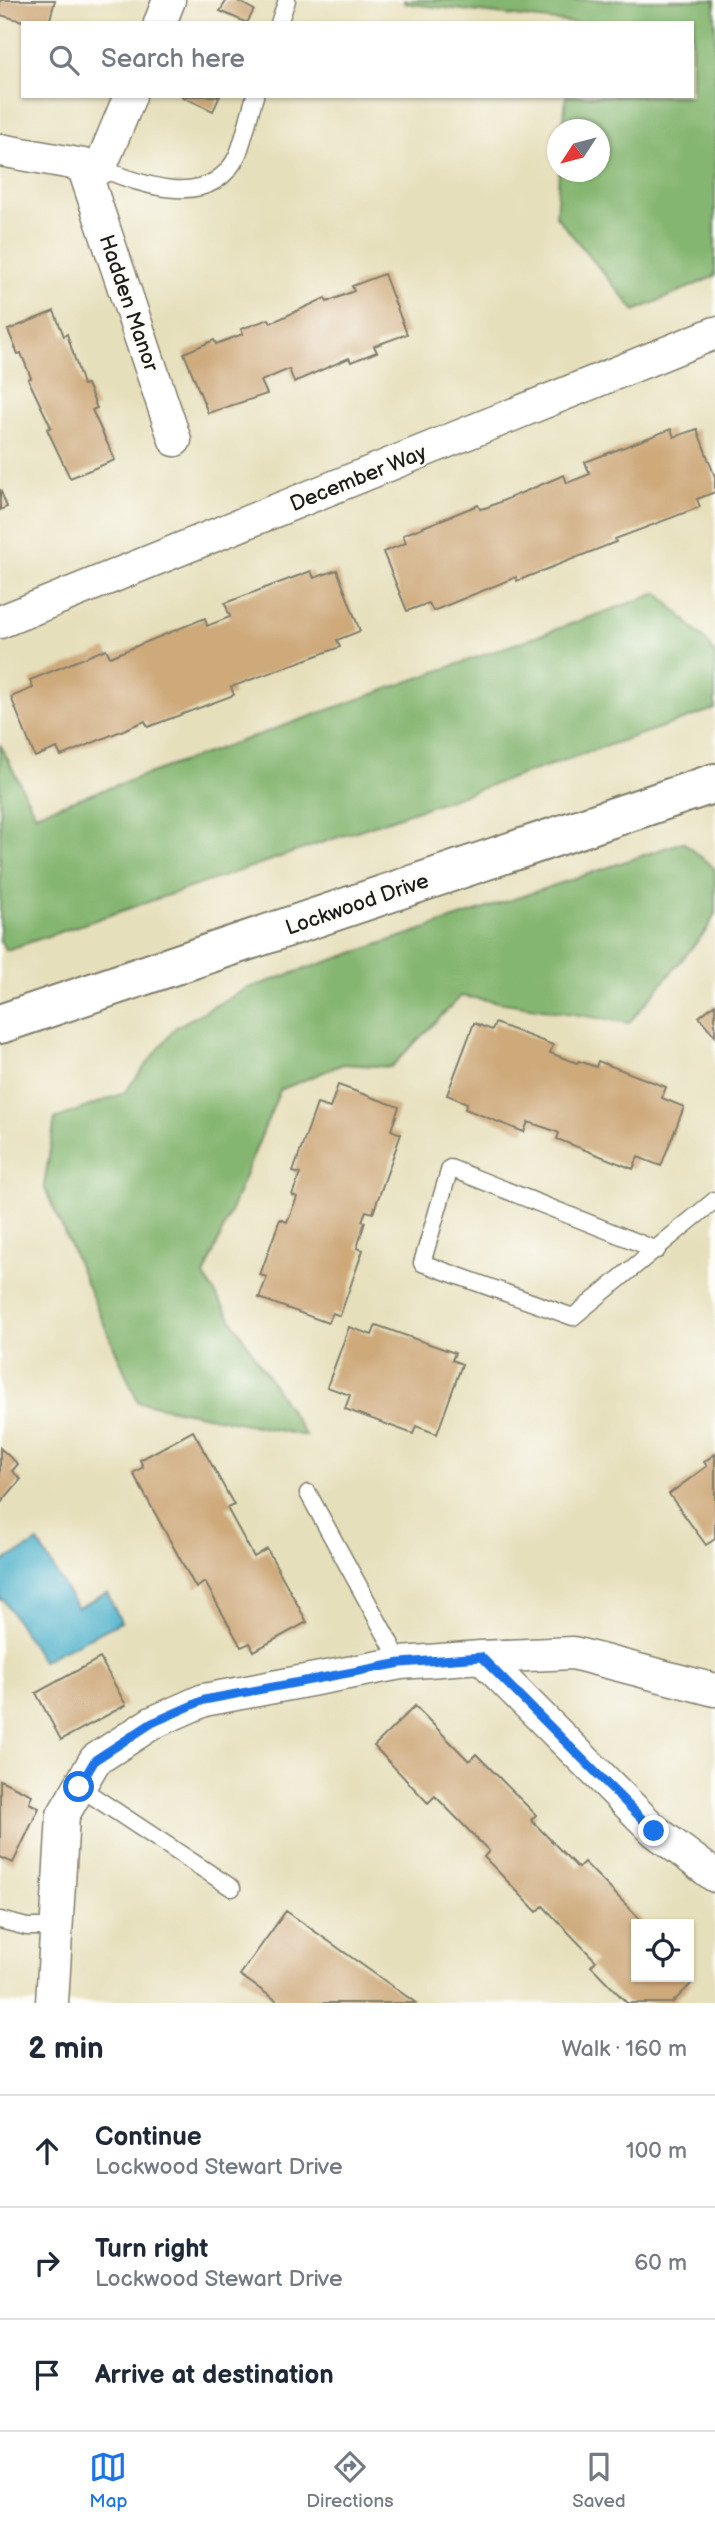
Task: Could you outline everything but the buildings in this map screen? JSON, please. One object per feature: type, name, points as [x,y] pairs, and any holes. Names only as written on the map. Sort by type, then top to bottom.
[{"type":"street","points":[[161,21],[169,0]]},
{"type":"street","points":[[0,150],[91,167],[129,98]]},
{"type":"street","name":"Hadden Manor","points":[[91,167],[175,440]]},
{"type":"street","name":"December Way","points":[[0,622],[715,333]]},
{"type":"street","name":"Lockwood Drive","points":[[0,1024],[715,783]]},
{"type":"street","points":[[52,2003],[63,1815],[95,1760],[152,1723],[204,1700],[401,1663],[481,1657],[573,1653],[715,1690]]},
{"type":"street","points":[[481,1657],[654,1831],[715,1876]]},
{"type":"lane","points":[[280,21],[287,0]]},
{"type":"lane","points":[[91,167],[148,188],[203,187],[218,182],[237,154],[254,98]]},
{"type":"lane","points":[[657,1250],[450,1168],[422,1263],[573,1317],[657,1250],[715,1200]]},
{"type":"lane","points":[[308,1493],[401,1663]]},
{"type":"lane","points":[[79,1787],[232,1888]]},
{"type":"lane","points":[[0,1920],[27,1927],[57,1927]]},
{"type":"green space","points":[[404,0],[715,0],[715,276],[635,311],[556,216],[558,182],[610,182],[610,119],[564,119],[566,98],[694,98],[694,21],[557,21],[404,3]]},
{"type":"green space","points":[[658,593],[710,645],[715,656],[715,709],[7,950],[0,942],[0,744],[35,814]]},
{"type":"green space","points":[[683,842],[715,869],[715,914],[706,931],[629,1023],[461,996],[391,1067],[343,1064],[280,1090],[204,1276],[306,1436],[138,1402],[44,1186],[55,1119],[124,1093],[176,1027],[246,989]]},
{"type":"water","points":[[38,1542],[77,1608],[107,1593],[121,1622],[42,1661],[4,1600],[0,1600],[0,1563]]},
{"type":"route","points":[[79,1787],[95,1760],[152,1723],[204,1700],[401,1663],[481,1657],[654,1831]]}]
